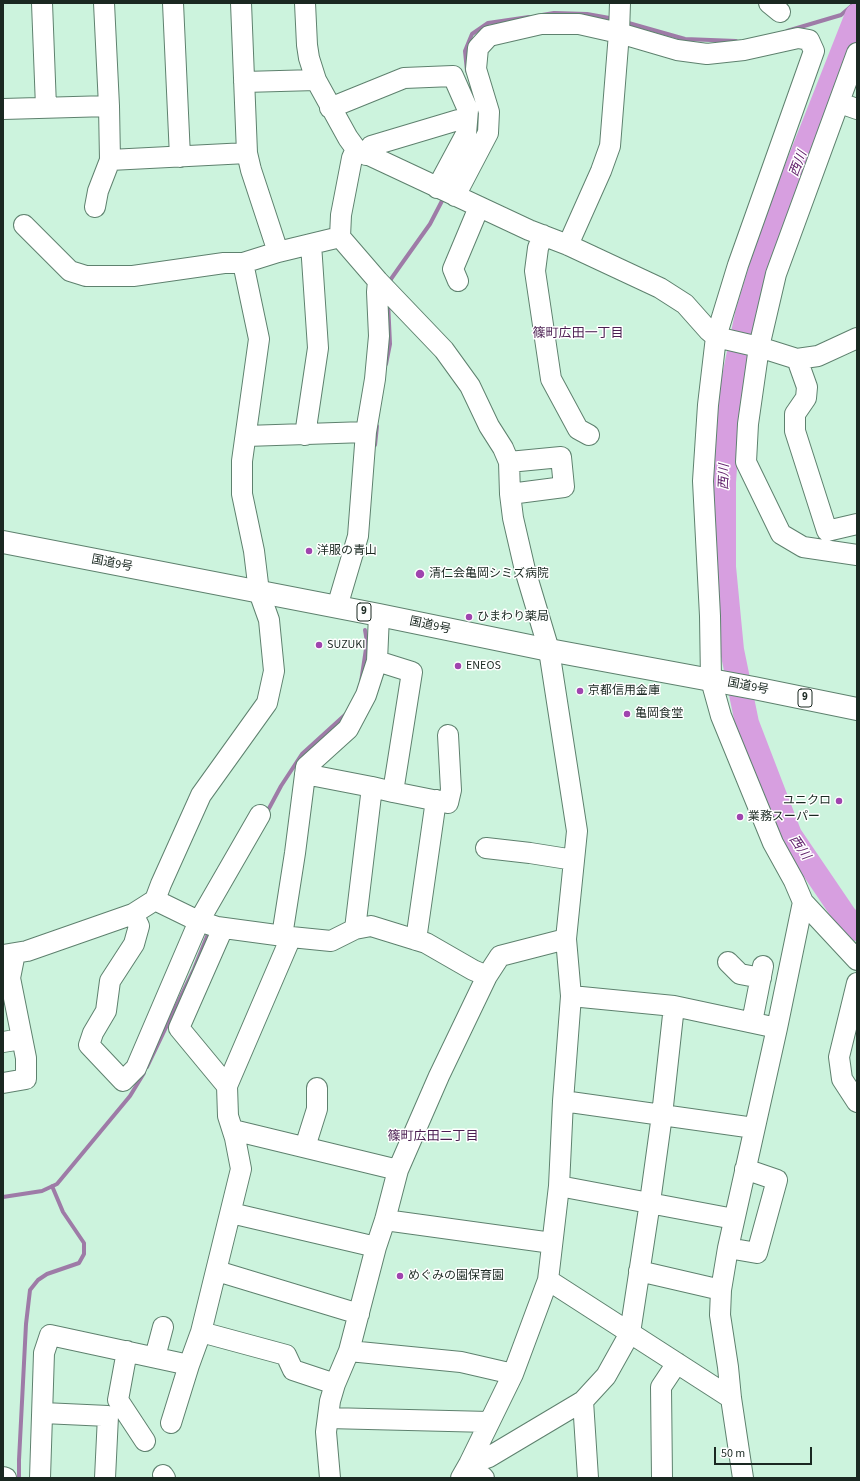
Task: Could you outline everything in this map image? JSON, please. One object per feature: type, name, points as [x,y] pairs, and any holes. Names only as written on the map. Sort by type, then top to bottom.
[{"type":"highway","name":"国道9号","points":[[3,542],[379,615],[549,650],[718,681],[857,709]]},
{"type":"street","points":[[42,3],[46,108]]},
{"type":"street","points":[[95,207],[98,191],[110,160],[104,3]]},
{"type":"street","points":[[173,3],[180,156]]},
{"type":"street","points":[[241,3],[247,153],[251,170],[278,252]]},
{"type":"street","points":[[306,3],[307,45],[309,58],[316,80],[330,108],[348,138],[361,152],[529,230],[568,245],[660,288],[685,304],[709,331],[721,338],[755,346],[797,359],[818,356],[857,338]]},
{"type":"street","points":[[568,245],[601,171],[610,146],[620,3]]},
{"type":"street","points":[[446,192],[488,133],[489,112],[476,69],[478,48],[489,36],[541,24],[579,24],[619,33],[677,50],[707,54],[744,50],[798,38],[809,40],[814,51],[738,265],[721,338],[708,405],[703,481],[710,616],[721,716],[770,836],[794,881],[803,902],[857,960]]},
{"type":"street","points":[[857,53],[848,106],[776,274],[755,346],[746,462],[781,534],[803,547],[857,555]]},
{"type":"street","points":[[330,108],[404,78],[454,76],[468,110],[466,134],[446,192]]},
{"type":"street","points":[[244,82],[316,80]]},
{"type":"street","points":[[3,109],[109,106]]},
{"type":"street","points":[[465,1471],[513,1374],[548,1280],[559,1186],[563,1101],[571,996],[566,939],[577,831],[549,650],[525,570],[513,518],[510,494],[509,462],[503,448],[489,426],[470,386],[444,350],[378,281],[340,237],[341,215],[352,158],[371,146],[458,120],[467,120]]},
{"type":"street","points":[[110,160],[247,153]]},
{"type":"street","points":[[458,281],[453,269],[479,207]]},
{"type":"street","points":[[24,225],[70,270],[86,276],[133,276],[224,263],[242,263],[278,252],[340,237]]},
{"type":"street","points":[[543,235],[538,248],[535,271],[551,379],[578,429],[589,435]]},
{"type":"street","points":[[305,435],[318,348],[311,244]]},
{"type":"street","points":[[3,1083],[26,1079],[26,1058],[10,978],[9,954],[27,951],[134,914],[155,900],[201,794],[267,703],[274,671],[269,620],[259,592],[254,551],[242,494],[242,461],[259,339],[242,263]]},
{"type":"street","points":[[336,607],[358,536],[366,432],[379,336],[378,281]]},
{"type":"street","points":[[797,359],[807,387],[806,398],[795,414],[795,431],[827,531],[857,524]]},
{"type":"street","points":[[246,436],[366,432]]},
{"type":"street","points":[[509,462],[561,457],[564,486],[510,494]]},
{"type":"street","points":[[171,1423],[189,1365],[202,1332],[241,1169],[233,1130],[228,1116],[227,1086],[287,936],[295,853],[306,767],[348,729],[366,695],[377,661],[379,615]]},
{"type":"street","points":[[377,661],[412,672],[393,792]]},
{"type":"street","points":[[305,774],[448,803],[451,790],[448,735]]},
{"type":"street","points":[[355,929],[372,787]]},
{"type":"street","points":[[416,940],[436,800]]},
{"type":"street","points":[[134,914],[139,926],[134,944],[110,981],[106,1011],[93,1034],[89,1045],[122,1080],[136,1068],[199,921],[260,815]]},
{"type":"street","points":[[486,848],[574,860]]},
{"type":"street","points":[[155,900],[199,921],[223,928],[287,936],[331,941],[355,929],[371,926],[426,943],[473,970],[487,976]]},
{"type":"street","points":[[745,1477],[731,1398],[720,1315],[721,1290],[734,1219],[777,1028],[803,902]]},
{"type":"street","points":[[223,928],[179,1028],[227,1086]]},
{"type":"street","points":[[330,1478],[326,1432],[334,1384],[349,1351],[398,1170],[439,1076],[487,976],[500,956],[566,939]]},
{"type":"street","points":[[728,962],[740,974],[762,972],[752,1022]]},
{"type":"street","points":[[857,983],[839,1057],[842,1079],[857,1102]]},
{"type":"street","points":[[571,996],[674,1006],[777,1028]]},
{"type":"street","points":[[465,1471],[583,1401],[606,1376],[630,1332],[662,1115],[674,1006]]},
{"type":"street","points":[[3,1042],[22,1039]]},
{"type":"street","points":[[305,1147],[317,1109],[317,1088]]},
{"type":"street","points":[[563,1101],[754,1128]]},
{"type":"street","points":[[233,1130],[398,1170]]},
{"type":"street","points":[[728,1248],[757,1252],[777,1180],[745,1169]]},
{"type":"street","points":[[559,1186],[734,1219]]},
{"type":"street","points":[[231,1213],[376,1247]]},
{"type":"street","points":[[385,1220],[552,1243]]},
{"type":"street","points":[[216,1271],[359,1314]]},
{"type":"street","points":[[640,1271],[721,1290]]},
{"type":"street","points":[[548,1280],[731,1398]]},
{"type":"street","points":[[155,1357],[163,1327]]},
{"type":"street","points":[[202,1332],[286,1354],[293,1370],[334,1384]]},
{"type":"street","points":[[40,1478],[44,1353],[50,1335],[189,1365]]},
{"type":"street","points":[[349,1351],[461,1362],[513,1374]]},
{"type":"street","points":[[127,1352],[118,1400],[145,1441]]},
{"type":"street","points":[[662,1478],[661,1387],[677,1364]]},
{"type":"street","points":[[583,1401],[588,1478]]},
{"type":"street","points":[[43,1413],[108,1416],[105,1478]]},
{"type":"street","points":[[328,1418],[489,1422]]},
{"type":"street","points":[[465,1471],[484,1478]]},
{"type":"waterway","points":[[787,31],[841,15],[855,3]]},
{"type":"waterway","points":[[542,15],[554,13],[587,14],[615,19]]},
{"type":"waterway","name":"西川","points":[[857,15],[773,228],[747,314],[730,396],[724,482],[724,567],[732,650],[747,723],[790,835],[845,916],[857,929]]},
{"type":"waterway","points":[[467,71],[465,51],[472,34],[488,23],[529,17]]},
{"type":"waterway","points":[[625,22],[685,39],[736,41]]},
{"type":"waterway","points":[[477,135],[479,108]]},
{"type":"waterway","points":[[390,285],[391,279],[430,224],[444,197]]},
{"type":"waterway","points":[[386,364],[390,344],[388,301]]},
{"type":"waterway","points":[[375,445],[377,426]]},
{"type":"waterway","points":[[361,682],[367,642],[365,630]]},
{"type":"waterway","points":[[266,814],[281,786],[302,754],[346,714]]},
{"type":"waterway","points":[[147,1067],[194,969],[210,929]]},
{"type":"waterway","points":[[3,1197],[42,1191],[57,1184],[130,1096],[144,1073]]},
{"type":"waterway","points":[[19,1478],[26,1324],[30,1290],[38,1280],[47,1274],[79,1263],[84,1254],[84,1243],[63,1212],[52,1186]]},
{"type":"place","name":"洋服の青山","points":[[309,551]]},
{"type":"place","name":"清仁会亀岡シミズ病院","points":[[420,574]]},
{"type":"place","name":"ひまわり薬局","points":[[469,617]]},
{"type":"place","name":"SUZUKI","points":[[319,645]]},
{"type":"place","name":"ENEOS","points":[[458,666]]},
{"type":"place","name":"京都信用金庫","points":[[580,691]]},
{"type":"place","name":"亀岡食堂","points":[[627,714]]},
{"type":"place","name":"ユニクロ","points":[[839,801]]},
{"type":"place","name":"業務スーパー","points":[[740,817]]},
{"type":"place","name":"めぐみの園保育園","points":[[400,1276]]},
{"type":"district","name":"篠町広田一丁目","points":[[578,334]]},
{"type":"district","name":"篠町広田二丁目","points":[[433,1137]]}]
